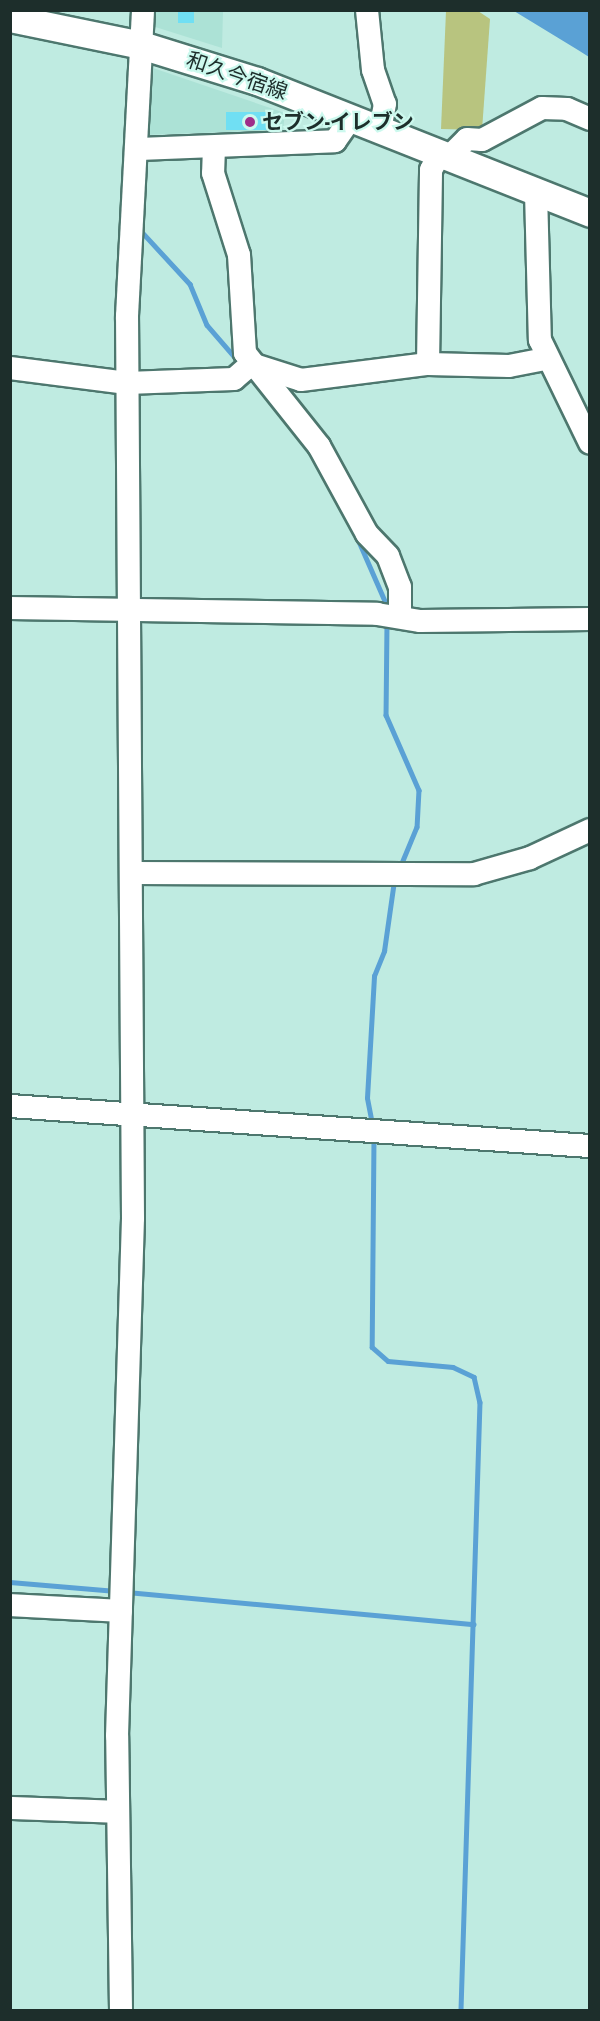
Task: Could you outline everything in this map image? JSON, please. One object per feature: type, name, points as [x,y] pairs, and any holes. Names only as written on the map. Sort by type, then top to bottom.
[{"type":"main road","name":"和久今宿線","points":[[10,18],[141,45],[352,117],[590,213]]},
{"type":"street","points":[[121,2010],[117,1812],[121,1611],[130,1405],[128,897],[133,873],[127,383],[128,244],[139,149],[143,10]]},
{"type":"street","points":[[367,10],[373,70],[385,104],[380,129]]},
{"type":"street","points":[[428,364],[431,170],[445,155],[467,139],[482,140],[542,108],[567,109],[590,119]]},
{"type":"street","points":[[139,149],[335,141],[352,117]]},
{"type":"street","points":[[214,147],[213,173],[239,255],[245,353],[251,364],[319,446],[362,525],[388,556],[400,587],[389,615]]},
{"type":"street","points":[[536,192],[540,340],[546,359],[590,443]]},
{"type":"street","points":[[251,364],[301,380],[428,364],[509,366],[546,359]]},
{"type":"street","points":[[10,368],[127,383],[234,379],[251,364]]},
{"type":"street","points":[[10,608],[590,619]]},
{"type":"street","points":[[133,873],[474,874],[530,858],[590,830]]},
{"type":"street","points":[[10,1106],[590,1146]]},
{"type":"street","points":[[10,1605],[121,1611]]},
{"type":"street","points":[[10,1808],[117,1812]]},
{"type":"shaded area","points":[[149,11],[223,11],[222,48],[149,25]]},
{"type":"shaded area","points":[[147,66],[285,113],[283,130],[143,135]]},
{"type":"green space","points":[[446,11],[478,11],[490,19],[482,130],[441,129]]},
{"type":"water","points":[[514,11],[589,11],[589,57],[578,50]]},
{"type":"building","points":[[178,10],[194,10],[194,23],[178,23]]},
{"type":"building","name":"セブン-イレブン","points":[[226,112],[273,112],[273,130],[226,130]]},
{"type":"waterway","points":[[142,232],[190,284],[207,325],[239,362]]},
{"type":"waterway","points":[[357,537],[388,608]]},
{"type":"waterway","points":[[387,623],[386,715],[419,790],[417,827],[400,868]]},
{"type":"waterway","points":[[372,1124],[367,1098],[374,976],[384,951],[394,881]]},
{"type":"waterway","points":[[374,1138],[372,1347],[388,1361],[453,1367],[474,1377],[480,1402],[461,2010]]},
{"type":"waterway","points":[[10,1582],[116,1591]]},
{"type":"waterway","points":[[127,1592],[474,1624]]},
{"type":"place","name":"セブン-イレブン","points":[[250,122]]}]
